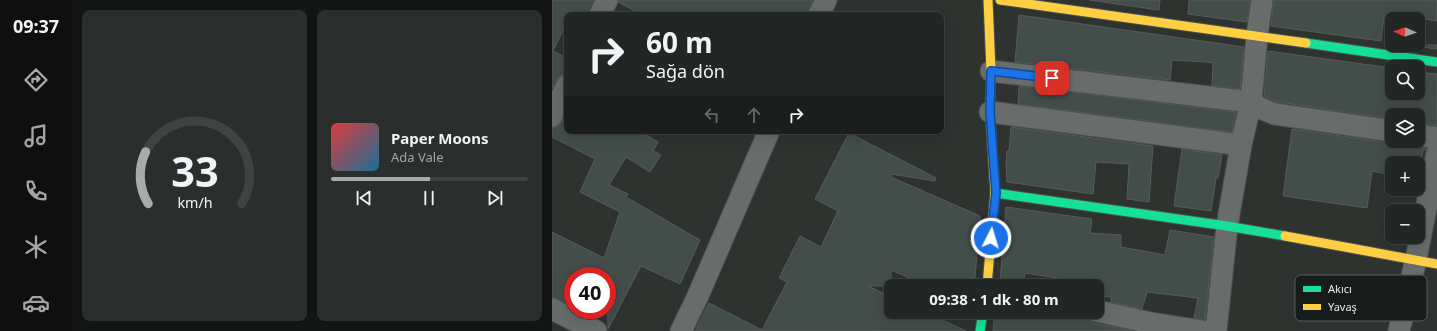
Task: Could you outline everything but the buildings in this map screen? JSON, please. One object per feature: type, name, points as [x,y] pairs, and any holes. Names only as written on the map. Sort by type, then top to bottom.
[{"type":"street","points":[[601,12],[607,0]]},
{"type":"street","points":[[820,12],[826,0]]},
{"type":"street","points":[[988,0],[991,71],[990,112],[996,193],[990,279]]},
{"type":"street","points":[[1000,0],[1437,62]]},
{"type":"street","points":[[1216,331],[1227,226],[1241,145],[1251,102],[1262,0]]},
{"type":"street","points":[[991,71],[1251,102],[1260,108],[1276,114],[1385,131]]},
{"type":"street","points":[[552,116],[564,90]]},
{"type":"street","points":[[990,112],[1241,145]]},
{"type":"street","points":[[681,331],[697,298],[768,134]]},
{"type":"street","points":[[1425,136],[1437,138]]},
{"type":"street","points":[[1412,275],[1435,174],[1437,153]]},
{"type":"street","points":[[996,193],[1227,226],[1437,264]]},
{"type":"street","points":[[552,309],[596,331]]},
{"type":"street","points":[[1104,312],[1151,323],[1202,331]]},
{"type":"street","points":[[980,331],[982,319]]},
{"type":"street","points":[[1398,331],[1401,321]]},
{"type":"traffic: fast","points":[[1306,43],[1437,62]]},
{"type":"traffic: fast","points":[[995,193],[1227,226],[1285,236]]},
{"type":"traffic: fast","points":[[980,331],[982,319]]},
{"type":"traffic: slow","points":[[988,0],[991,71],[990,112],[995,193],[988,279]]},
{"type":"traffic: slow","points":[[1000,0],[1306,43]]},
{"type":"traffic: slow","points":[[1285,236],[1437,264]]},
{"type":"route","points":[[991,238],[996,193],[990,112],[991,71],[1052,78]]}]
